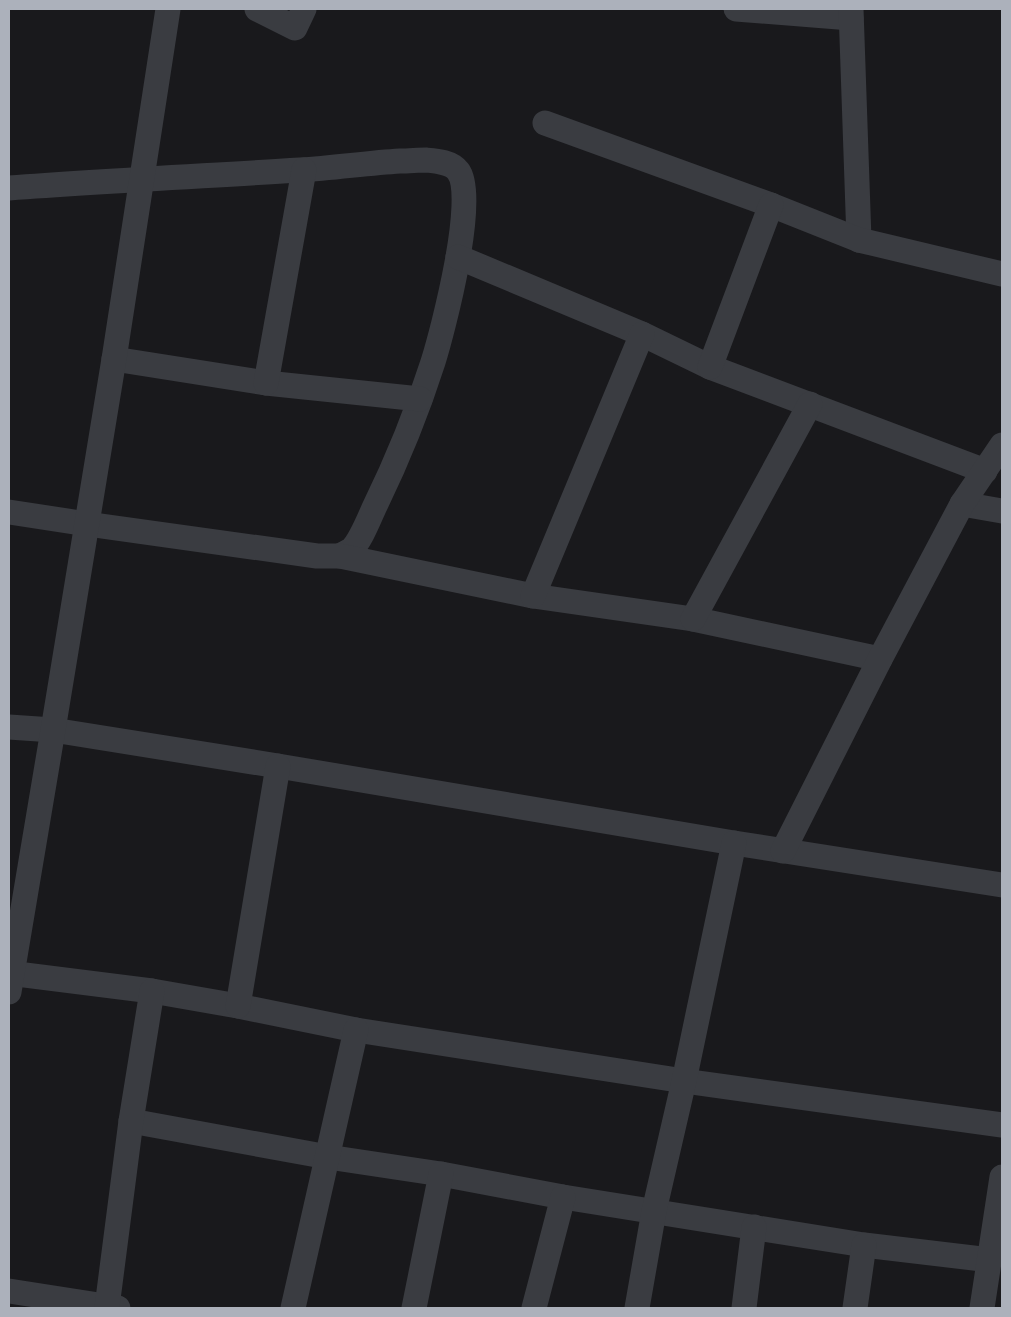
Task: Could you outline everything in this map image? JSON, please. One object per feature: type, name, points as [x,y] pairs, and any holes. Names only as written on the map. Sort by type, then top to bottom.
[{"type":"street","points":[[168,9],[114,359],[10,979],[152,991],[356,1030],[684,1081],[1002,1126]]},
{"type":"street","points":[[257,9],[295,28],[304,9]]},
{"type":"street","points":[[736,9],[851,14],[859,240]]},
{"type":"street","points":[[545,123],[771,205],[859,240],[1002,274]]},
{"type":"street","points":[[9,188],[142,178],[304,170],[378,162],[426,160],[450,163],[457,169],[462,176],[464,194],[458,257],[433,361],[420,399],[386,483],[363,532],[351,550],[340,556]]},
{"type":"street","points":[[266,383],[304,170]]},
{"type":"street","points":[[710,367],[771,205]]},
{"type":"street","points":[[458,257],[642,334],[710,367],[985,471]]},
{"type":"street","points":[[533,596],[642,334]]},
{"type":"street","points":[[114,359],[266,383],[420,399]]},
{"type":"street","points":[[693,619],[810,404]]},
{"type":"street","points":[[783,851],[880,659],[962,504],[1002,445]]},
{"type":"street","points":[[962,504],[1002,511]]},
{"type":"street","points":[[9,512],[317,556],[340,556],[533,596],[693,619],[880,659]]},
{"type":"street","points":[[9,727],[53,730],[734,843],[1002,885]]},
{"type":"street","points":[[238,1006],[278,766]]},
{"type":"street","points":[[636,1308],[654,1212],[684,1081],[734,843]]},
{"type":"street","points":[[9,1291],[113,1308],[131,1121],[152,991]]},
{"type":"street","points":[[293,1308],[356,1030]]},
{"type":"street","points":[[131,1121],[328,1157],[441,1174],[654,1212],[864,1244],[990,1260]]},
{"type":"street","points":[[414,1308],[441,1174]]},
{"type":"street","points":[[982,1308],[1002,1177]]},
{"type":"street","points":[[534,1308],[563,1197]]},
{"type":"street","points":[[744,1308],[754,1227]]},
{"type":"street","points":[[855,1308],[864,1244]]}]
